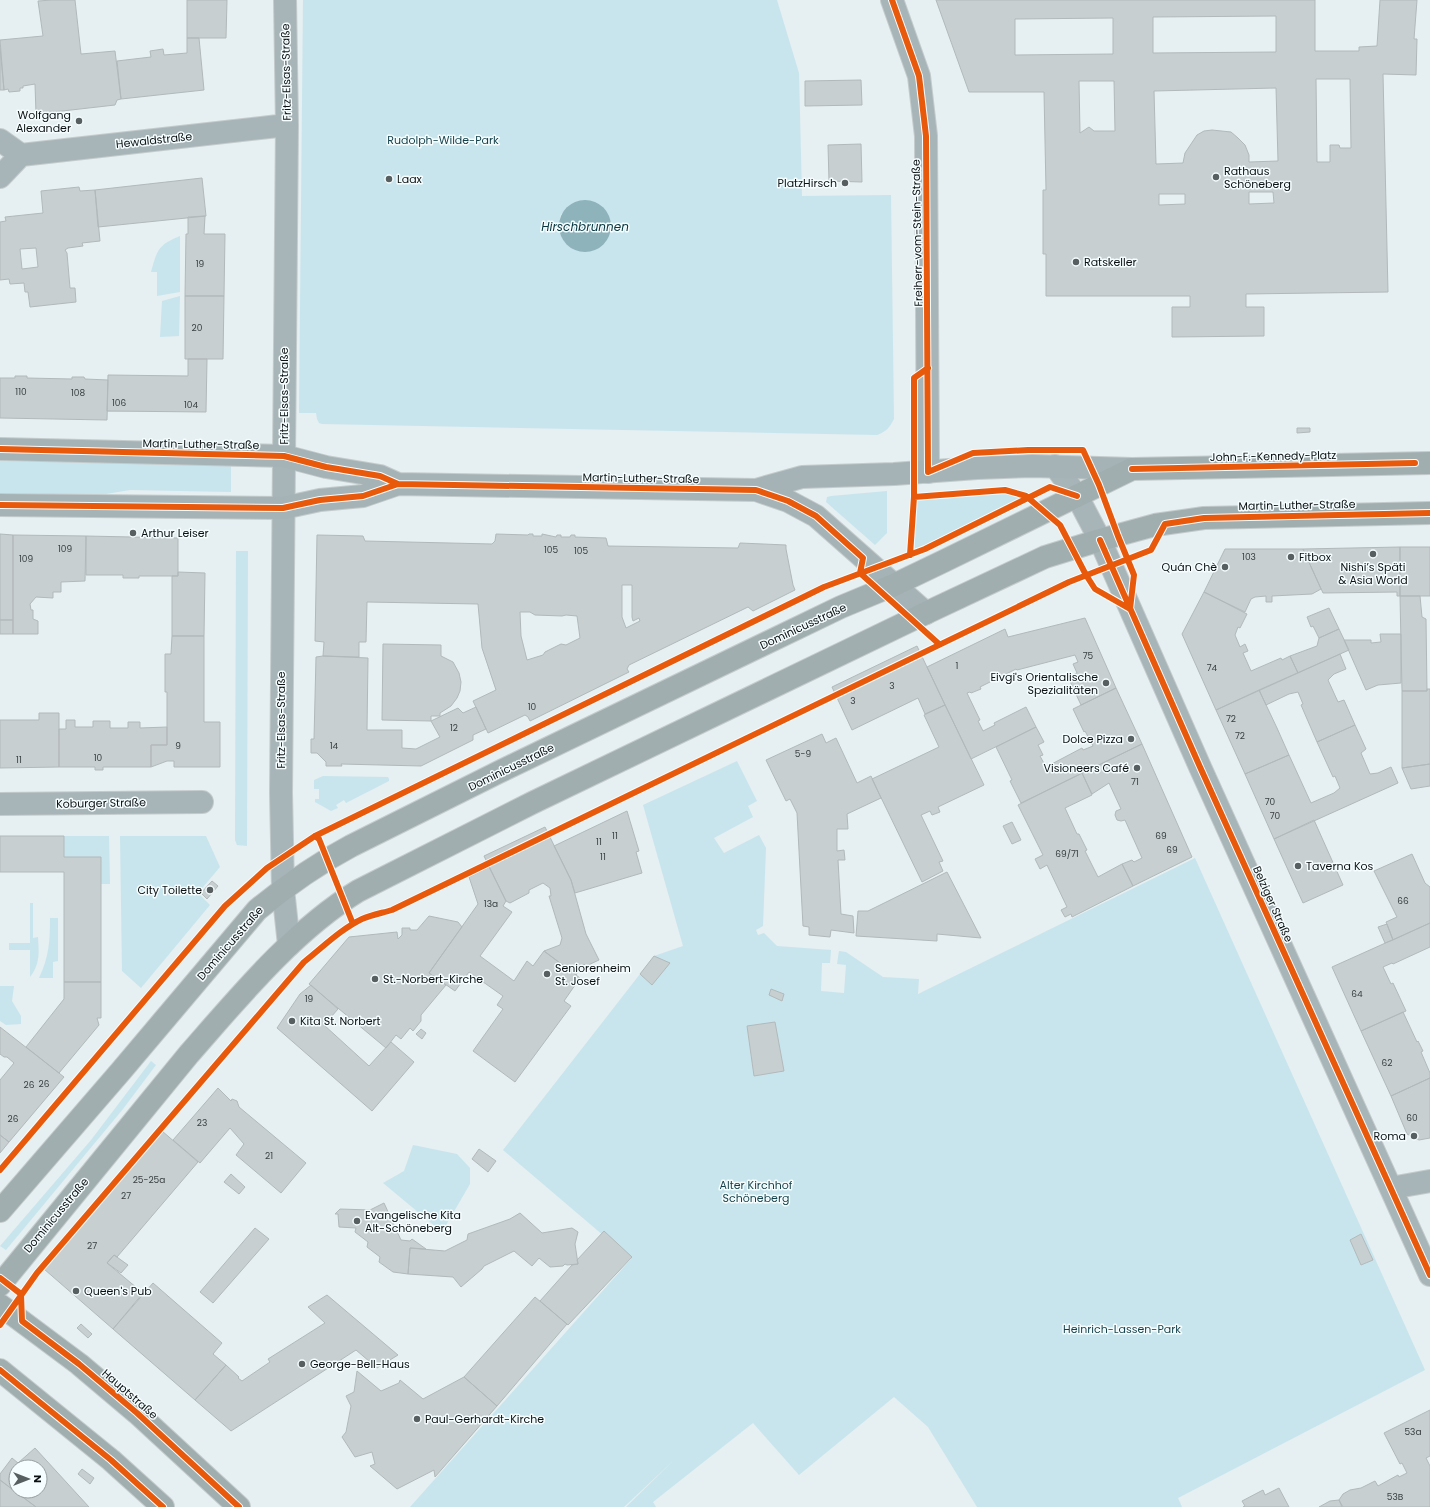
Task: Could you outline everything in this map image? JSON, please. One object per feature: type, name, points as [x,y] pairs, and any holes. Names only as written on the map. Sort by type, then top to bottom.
[{"type":"main road","name":"John-F.-Kennedy-Platz","points":[[1132,469],[1430,463]]},
{"type":"main road","name":"Dominicusstraße","points":[[0,1211],[257,910],[283,889],[336,854],[492,776],[841,607],[894,585],[1132,469]]},
{"type":"main road","name":"Martin-Luther-Straße","points":[[1100,540],[1156,526],[1204,518],[1430,513]]},
{"type":"main road","name":"Dominicusstraße","points":[[0,1285],[189,1054],[289,944],[339,904],[358,891],[532,803],[926,613],[1045,557],[1100,540]]},
{"type":"main road","name":"Hauptstraße","points":[[0,1305],[79,1364],[137,1413],[239,1507]]},
{"type":"main road","points":[[0,1370],[111,1460],[164,1507]]},
{"type":"street","name":"Fritz-Elsas-Straße","points":[[285,0],[287,125],[280,793],[283,889],[289,944]]},
{"type":"street","name":"Freiherr-vom-Stein-Straße","points":[[892,0],[919,76],[926,136],[928,472]]},
{"type":"street","name":"Hewaldstraße","points":[[22,155],[287,125]]},
{"type":"street","points":[[0,140],[22,155],[0,177]]},
{"type":"street","name":"Martin-Luther-Straße","points":[[0,449],[284,456],[326,467],[380,476],[398,484]]},
{"type":"street","name":"John-F.-Kennedy-Platz","points":[[928,472],[985,468],[1055,466],[1132,469]]},
{"type":"street","name":"Belziger Straße","points":[[1055,466],[1077,496],[1100,540],[1197,761],[1430,1275]]},
{"type":"street","name":"Martin-Luther-Straße","points":[[0,505],[283,508],[320,500],[363,496],[398,484],[756,490],[802,477],[928,472]]},
{"type":"street","name":"Martin-Luther-Straße","points":[[756,490],[788,501],[816,516],[926,613]]},
{"type":"street","name":"Koburger Straße","points":[[0,804],[202,802]]},
{"type":"street","points":[[1391,1188],[1430,1181]]},
{"type":"green space","name":"Rudolph-Wilde-Park","points":[[303,0],[777,0],[799,73],[802,196],[891,195],[894,419],[885,431],[877,435],[322,424],[319,423],[316,413],[299,413]],"holes":[[[606,211],[610,220],[611,228],[591,251],[583,251],[569,246],[565,242],[560,230],[561,214]]]},
{"type":"green space","points":[[180,236],[180,292],[157,296],[157,272],[151,272],[155,258],[160,249],[167,242]]},
{"type":"green space","points":[[180,296],[179,336],[160,337],[162,301]]},
{"type":"green space","points":[[0,461],[231,465],[231,492],[130,490],[100,495],[0,493]]},
{"type":"green space","points":[[887,491],[887,533],[875,545],[826,502],[827,497],[831,496]]},
{"type":"green space","points":[[1000,492],[1024,497],[914,550],[917,499]]},
{"type":"green space","points":[[236,551],[248,551],[247,846],[237,845],[235,840]]},
{"type":"green space","points":[[737,761],[757,801],[748,806],[753,817],[714,838],[724,853],[759,835],[766,848],[763,926],[756,930],[758,935],[764,933],[777,946],[831,950],[830,963],[822,963],[821,991],[844,993],[846,965],[837,964],[839,951],[846,952],[883,977],[919,979],[918,994],[1195,858],[1425,1370],[1178,1498],[1182,1507],[977,1507],[928,1427],[894,1397],[799,1475],[753,1423],[653,1502],[656,1507],[626,1507],[674,1460],[624,1507],[410,1507],[631,1259],[503,1150],[654,956],[683,946],[643,805]]},
{"type":"green space","points":[[323,776],[388,777],[389,781],[346,803],[344,800],[336,805],[338,808],[331,811],[315,802],[315,799],[319,799],[319,789],[314,789],[314,780]]},
{"type":"green space","points":[[64,836],[109,836],[110,884],[101,884],[101,857],[64,857]]},
{"type":"green space","points":[[120,836],[206,836],[220,867],[198,893],[210,905],[141,988],[122,971]]},
{"type":"green space","points":[[30,903],[33,903],[33,938],[38,937],[39,949],[36,968],[30,977],[30,950],[9,950],[9,943],[30,943]]},
{"type":"green space","points":[[50,918],[58,918],[58,961],[53,962],[53,978],[39,978],[45,963],[48,949]]},
{"type":"green space","points":[[0,986],[14,986],[12,1001],[21,1016],[21,1024],[6,1025],[0,1021]]},
{"type":"green space","points":[[151,1061],[156,1065],[123,1109],[6,1250],[0,1246],[91,1140]]},
{"type":"green space","points":[[413,1145],[457,1154],[470,1168],[470,1184],[442,1232],[383,1183],[404,1171]]},
{"type":"water","name":"Hirschbrunnen","points":[[585,200],[595,202],[603,208],[609,216],[611,226],[609,236],[603,244],[595,250],[585,252],[575,250],[567,244],[561,236],[559,226],[561,216],[567,208],[575,202]]},
{"type":"building","points":[[75,0],[81,54],[115,51],[121,99],[117,100],[115,105],[36,114],[35,84],[23,86],[23,88],[20,88],[20,91],[9,92],[8,89],[4,90],[0,40],[43,36],[38,1]]},
{"type":"building","points":[[187,0],[227,0],[226,38],[187,38]]},
{"type":"building","name":"Rathaus Schöneberg","points":[[936,0],[1315,0],[1315,51],[1359,51],[1359,47],[1377,46],[1380,0],[1417,0],[1414,39],[1417,39],[1416,75],[1383,74],[1388,292],[1246,294],[1246,307],[1264,307],[1264,336],[1172,337],[1172,307],[1190,307],[1190,296],[1046,296],[1046,254],[1043,254],[1043,190],[1046,190],[1044,92],[969,92]],"holes":[[[1276,16],[1276,52],[1153,53],[1153,17]],[[1113,18],[1113,54],[1015,55],[1015,19]],[[1316,79],[1350,79],[1351,148],[1340,148],[1339,145],[1330,145],[1330,162],[1317,162]],[[1079,81],[1114,81],[1115,131],[1094,131],[1089,127],[1080,133]],[[1276,88],[1278,161],[1249,162],[1249,155],[1245,145],[1238,138],[1231,132],[1212,130],[1204,131],[1197,135],[1185,153],[1183,163],[1156,164],[1154,91]],[[1249,192],[1273,192],[1274,203],[1249,204]],[[1159,194],[1185,194],[1185,204],[1159,205]]]},
{"type":"building","points":[[187,38],[199,38],[204,90],[121,99],[117,61],[151,57],[150,51],[163,49],[164,55],[187,53]]},
{"type":"building","points":[[0,48],[4,90],[0,90]]},
{"type":"building","points":[[861,80],[862,105],[805,106],[805,81]]},
{"type":"building","points":[[861,144],[862,182],[829,181],[828,145]]},
{"type":"building","points":[[202,178],[206,216],[98,227],[95,190]]},
{"type":"building","points":[[79,187],[80,191],[95,190],[100,241],[82,243],[83,246],[68,248],[65,250],[67,253],[70,288],[75,288],[76,302],[30,307],[28,292],[25,292],[24,283],[10,284],[9,279],[0,280],[0,222],[6,221],[5,217],[43,213],[41,191]],"holes":[[[36,248],[38,267],[22,269],[20,249]]]},
{"type":"building","points":[[205,216],[204,234],[225,234],[224,296],[185,296],[186,234],[188,234],[188,217]]},
{"type":"building","points":[[185,296],[224,296],[223,359],[185,359]]},
{"type":"building","points":[[188,359],[207,359],[206,412],[107,411],[108,375],[188,376]]},
{"type":"building","points":[[15,376],[27,376],[27,378],[72,379],[72,377],[84,377],[85,379],[108,380],[107,420],[0,418],[0,378],[15,378]]},
{"type":"building","points":[[1297,428],[1310,428],[1310,432],[1297,433]]},
{"type":"building","points":[[0,534],[13,535],[13,620],[0,620]]},
{"type":"building","points":[[496,534],[533,534],[533,536],[542,536],[542,534],[556,537],[557,535],[561,535],[561,537],[570,537],[571,535],[575,535],[575,537],[606,538],[608,546],[738,548],[740,543],[786,545],[795,590],[753,611],[748,607],[629,665],[627,669],[629,672],[530,721],[525,715],[488,733],[473,701],[496,690],[482,648],[478,604],[367,602],[366,642],[359,642],[359,657],[323,656],[324,642],[315,641],[317,535],[363,536],[365,541],[492,544],[495,541]],"holes":[[[622,585],[632,585],[632,617],[633,621],[639,618],[640,621],[626,628],[622,617]],[[520,612],[530,612],[535,615],[577,616],[580,638],[566,645],[561,644],[545,652],[543,655],[527,660],[521,636]]]},
{"type":"building","points":[[13,535],[86,536],[85,581],[61,582],[61,592],[53,592],[53,598],[36,597],[30,604],[31,610],[33,610],[33,619],[38,621],[38,634],[13,634]]},
{"type":"building","points":[[86,536],[178,538],[178,576],[139,576],[139,578],[123,578],[123,575],[86,575]]},
{"type":"building","points":[[1400,547],[1400,596],[1397,596],[1397,592],[1323,593],[1303,549]]},
{"type":"building","points":[[1400,547],[1430,547],[1430,596],[1400,596]]},
{"type":"building","points":[[1225,549],[1303,549],[1321,589],[1312,594],[1272,596],[1272,602],[1266,602],[1266,596],[1255,597],[1251,599],[1245,612],[1204,592]]},
{"type":"building","points":[[178,572],[205,573],[204,636],[172,636],[172,576],[178,576]]},
{"type":"building","points":[[1204,592],[1247,614],[1240,628],[1238,627],[1235,635],[1240,647],[1245,644],[1248,651],[1243,653],[1251,671],[1281,658],[1282,660],[1290,656],[1298,673],[1216,710],[1182,634]]},
{"type":"building","points":[[1400,596],[1420,596],[1422,617],[1426,619],[1427,691],[1402,691]]},
{"type":"building","points":[[1329,608],[1339,629],[1319,638],[1313,626],[1311,627],[1307,617]]},
{"type":"building","points":[[1085,618],[1116,688],[1081,705],[1068,677],[1077,673],[1073,664],[1078,662],[1075,655],[1017,670],[1016,669],[980,687],[981,689],[967,693],[980,720],[978,721],[983,731],[995,725],[994,723],[1026,707],[1036,727],[971,759],[927,667],[1005,629],[1008,637]]},
{"type":"building","points":[[0,620],[13,620],[13,634],[0,634]]},
{"type":"building","points":[[1339,629],[1349,650],[1298,673],[1290,656],[1317,646],[1319,638]]},
{"type":"building","points":[[1380,634],[1401,634],[1401,683],[1378,685],[1366,690],[1344,640],[1371,640],[1371,643],[1381,642]]},
{"type":"building","points":[[172,636],[204,636],[204,722],[220,722],[220,767],[174,767],[174,761],[167,761],[151,767],[151,745],[167,745],[165,654],[171,654]]},
{"type":"building","points":[[383,644],[441,645],[441,656],[453,662],[459,673],[461,682],[460,691],[451,706],[440,713],[440,716],[431,716],[431,721],[382,720]]},
{"type":"building","points":[[917,646],[945,705],[925,714],[918,698],[852,730],[832,687]]},
{"type":"building","points":[[1340,654],[1346,669],[1334,674],[1328,680],[1338,702],[1344,700],[1355,725],[1317,742],[1301,705],[1303,704],[1298,692],[1289,694],[1266,705],[1259,690]]},
{"type":"building","points":[[316,657],[368,658],[367,730],[402,730],[402,748],[416,749],[440,737],[431,721],[458,708],[463,713],[476,707],[486,729],[473,735],[473,740],[421,766],[341,764],[342,766],[326,766],[326,762],[317,753],[311,753],[311,739],[314,739]]},
{"type":"building","points":[[1116,688],[1142,744],[1021,803],[996,747],[1036,727],[1044,742],[1038,745],[1043,755],[1040,756],[1046,767],[1082,748],[1083,750],[1093,746],[1085,731],[1084,732],[1073,709]]},
{"type":"building","points":[[1427,689],[1430,689],[1430,764],[1402,768],[1402,691],[1427,691]]},
{"type":"building","points":[[1259,690],[1289,755],[1245,774],[1216,710]]},
{"type":"building","points":[[945,705],[984,785],[938,807],[940,812],[932,815],[930,811],[921,815],[943,861],[939,862],[943,871],[922,882],[872,779],[939,747],[924,715]]},
{"type":"building","points":[[39,713],[59,713],[59,767],[0,768],[0,720],[39,720]]},
{"type":"building","points":[[66,720],[75,720],[75,727],[93,727],[93,721],[110,721],[110,728],[128,728],[128,722],[140,722],[140,728],[167,727],[167,745],[151,745],[151,767],[103,767],[103,770],[95,770],[95,767],[59,767],[59,729],[66,729]]},
{"type":"building","points":[[1355,725],[1366,749],[1361,753],[1370,774],[1378,773],[1391,767],[1398,783],[1274,839],[1245,774],[1289,755],[1311,803],[1334,793],[1340,788],[1335,776],[1333,777],[1317,742]]},
{"type":"building","points":[[822,734],[826,743],[836,738],[857,783],[871,776],[881,798],[847,814],[848,829],[837,829],[837,851],[844,850],[845,860],[838,860],[841,914],[853,916],[854,933],[831,930],[830,937],[809,935],[809,927],[803,926],[797,813],[790,799],[786,801],[766,760]]},
{"type":"building","points":[[1142,744],[1192,857],[1133,886],[1122,864],[1132,860],[1134,862],[1142,858],[1125,820],[1117,820],[1115,815],[1116,811],[1121,809],[1109,783],[1092,794],[1082,773]]},
{"type":"building","points":[[1430,764],[1430,786],[1411,789],[1402,768]]},
{"type":"building","points":[[1082,773],[1092,795],[1065,808],[1077,834],[1079,834],[1087,850],[1085,851],[1098,877],[1122,864],[1133,886],[1072,917],[1071,914],[1065,917],[1061,910],[1067,907],[1047,865],[1040,869],[1035,859],[1043,855],[1018,805]]},
{"type":"building","points":[[627,811],[639,851],[636,852],[642,873],[575,893],[571,880],[554,846]]},
{"type":"building","points":[[1314,820],[1343,885],[1303,903],[1274,839]]},
{"type":"building","points":[[1012,822],[1021,840],[1012,844],[1003,826]]},
{"type":"building","points":[[545,827],[571,880],[586,934],[599,960],[586,966],[584,964],[576,975],[544,951],[560,945],[562,938],[549,896],[551,896],[550,888],[543,883],[529,890],[529,893],[510,903],[506,901],[484,856]]},
{"type":"building","points":[[0,836],[64,836],[64,857],[101,857],[101,982],[64,982],[64,872],[0,872]]},
{"type":"building","points":[[1412,854],[1425,883],[1430,887],[1430,923],[1393,940],[1386,922],[1397,917],[1374,871]]},
{"type":"building","name":"Seniorenheim St. Josef","points":[[489,867],[506,901],[503,906],[512,912],[480,956],[514,981],[527,961],[533,966],[544,951],[580,978],[564,1001],[571,1006],[515,1082],[473,1051],[503,1009],[497,1005],[503,996],[469,972],[455,991],[429,973],[478,904],[469,877]]},
{"type":"building","points":[[947,872],[981,938],[937,934],[937,941],[856,936],[858,911],[868,911]]},
{"type":"building","name":"City Toilette","points":[[212,881],[218,886],[207,899],[201,893]]},
{"type":"building","name":"St.-Norbert-Kirche","points":[[429,916],[458,922],[462,927],[429,973],[446,985],[421,1015],[421,1021],[413,1031],[410,1028],[401,1039],[396,1035],[386,1048],[309,984],[349,937],[397,932],[398,939],[402,935],[402,928],[417,930]]},
{"type":"building","points":[[1430,923],[1430,947],[1383,967],[1391,984],[1393,983],[1406,1011],[1361,1031],[1332,967]]},
{"type":"building","points":[[1387,924],[1393,940],[1385,943],[1378,927]]},
{"type":"building","points":[[654,956],[670,963],[652,985],[640,974]]},
{"type":"building","points":[[64,982],[101,982],[101,1018],[97,1018],[99,1025],[59,1073],[26,1047],[64,999]]},
{"type":"building","points":[[311,985],[338,1009],[324,1025],[369,1066],[391,1042],[414,1062],[372,1111],[277,1028],[300,994]]},
{"type":"building","points":[[771,989],[784,994],[782,1001],[769,995]]},
{"type":"building","points":[[1403,1012],[1417,1042],[1418,1041],[1423,1051],[1421,1052],[1430,1073],[1430,1078],[1391,1096],[1361,1031]]},
{"type":"building","points":[[775,1022],[784,1071],[754,1076],[747,1026]]},
{"type":"building","points":[[0,1027],[64,1077],[9,1142],[0,1135],[0,1080],[14,1063],[7,1057],[0,1054]]},
{"type":"building","points":[[421,1029],[426,1033],[422,1039],[416,1034]]},
{"type":"building","points":[[1430,1078],[1430,1138],[1419,1140],[1407,1134],[1391,1096]]},
{"type":"building","points":[[218,1088],[231,1101],[232,1099],[237,1101],[239,1107],[306,1163],[281,1193],[236,1155],[244,1144],[230,1128],[200,1163],[173,1140]]},
{"type":"building","points":[[162,1131],[198,1162],[117,1257],[114,1255],[107,1263],[143,1293],[113,1329],[44,1269]]},
{"type":"building","points":[[0,1135],[9,1142],[0,1153]]},
{"type":"building","points":[[479,1149],[496,1161],[488,1172],[472,1159]]},
{"type":"building","points":[[231,1174],[245,1187],[239,1194],[224,1182]]},
{"type":"building","points":[[384,1203],[401,1240],[410,1241],[412,1239],[426,1249],[410,1248],[408,1274],[393,1272],[379,1262],[380,1257],[367,1247],[368,1242],[355,1232],[356,1228],[339,1227],[338,1214],[335,1214],[340,1209],[370,1210]]},
{"type":"building","points":[[520,1213],[542,1233],[572,1228],[578,1232],[575,1244],[578,1264],[565,1264],[563,1266],[550,1267],[539,1258],[532,1266],[514,1251],[484,1266],[461,1287],[453,1277],[408,1274],[410,1248],[445,1251],[467,1240],[468,1234],[510,1219]]},
{"type":"building","points":[[255,1228],[269,1239],[213,1303],[200,1292]]},
{"type":"building","points":[[604,1231],[632,1257],[568,1325],[540,1301],[572,1265],[578,1264],[577,1260]]},
{"type":"building","points":[[1361,1234],[1373,1260],[1361,1265],[1350,1240]]},
{"type":"building","points":[[114,1255],[128,1265],[121,1273],[107,1263]]},
{"type":"building","points":[[153,1283],[222,1343],[213,1354],[226,1365],[195,1400],[113,1329]]},
{"type":"building","name":"George-Bell-Haus","points":[[327,1295],[398,1355],[377,1368],[356,1350],[231,1431],[195,1400],[226,1365],[242,1381],[270,1362],[268,1359],[325,1323],[308,1307]]},
{"type":"building","points":[[535,1297],[567,1324],[497,1406],[464,1377]]},
{"type":"building","points":[[81,1324],[92,1334],[88,1338],[77,1328]]},
{"type":"building","name":"Paul-Gerhardt-Kirche","points":[[357,1371],[381,1391],[399,1383],[400,1380],[423,1399],[464,1377],[497,1406],[435,1477],[434,1470],[397,1489],[370,1466],[375,1464],[372,1452],[355,1457],[342,1437],[346,1432],[351,1406],[346,1396],[354,1392]]},
{"type":"building","points":[[1430,1410],[1430,1456],[1426,1458],[1430,1466],[1430,1507],[1343,1507],[1339,1500],[1343,1494],[1350,1490],[1361,1488],[1375,1481],[1378,1486],[1398,1475],[1399,1477],[1407,1473],[1402,1463],[1400,1464],[1384,1433]]},
{"type":"building","points":[[35,1448],[45,1459],[23,1459]]},
{"type":"building","points":[[48,1462],[89,1507],[36,1507],[25,1499],[48,1499]]},
{"type":"building","points":[[8,1463],[8,1486],[0,1480],[0,1474]]},
{"type":"building","points":[[82,1469],[94,1478],[90,1484],[78,1474]]},
{"type":"building","points":[[0,1480],[8,1486],[8,1499],[25,1499],[36,1507],[0,1507]]},
{"type":"building","points":[[1279,1488],[1289,1507],[1243,1507],[1245,1506],[1242,1501],[1263,1490],[1265,1495]]},
{"type":"building","points":[[1339,1500],[1342,1507],[1319,1507],[1330,1501]]},
{"type":"cycle path","points":[[892,0],[919,76],[926,136],[928,472],[973,453],[1028,450],[1083,450],[1099,485],[1134,575],[1130,609]]},
{"type":"cycle path","points":[[910,555],[914,497],[914,378],[928,368]]},
{"type":"cycle path","points":[[0,449],[284,456],[326,467],[380,476],[398,484]]},
{"type":"cycle path","points":[[1132,469],[1415,463]]},
{"type":"cycle path","points":[[0,505],[283,508],[320,500],[363,496],[398,484],[756,490],[788,501],[816,516],[863,558],[860,573],[939,644]]},
{"type":"cycle path","points":[[0,1170],[225,906],[267,868],[315,836],[824,587],[925,549],[1050,487],[1077,496]]},
{"type":"cycle path","points":[[914,497],[1005,490],[1026,496],[1060,525],[1095,589],[1130,609]]},
{"type":"cycle path","points":[[0,1325],[37,1273],[304,962],[339,933],[354,923],[369,916],[392,910],[1069,582],[1151,550],[1165,524],[1204,518],[1430,513]]},
{"type":"cycle path","points":[[1100,540],[1200,767],[1430,1275]]},
{"type":"cycle path","points":[[315,836],[319,839],[353,924]]},
{"type":"cycle path","points":[[0,1278],[21,1294],[22,1321],[79,1364],[137,1413],[239,1507]]},
{"type":"cycle path","points":[[0,1370],[111,1460],[163,1507]]},
{"type":"place","name":"Wolfgang Alexander","points":[[79,121]]},
{"type":"place","name":"Rathaus Schöneberg","points":[[1216,177]]},
{"type":"place","name":"Laax","points":[[389,179]]},
{"type":"place","name":"PlatzHirsch","points":[[845,183]]},
{"type":"place","name":"Ratskeller","points":[[1076,262]]},
{"type":"place","name":"Arthur Leiser","points":[[133,533]]},
{"type":"place","name":"Nishi’s Späti & Asia World","points":[[1373,554]]},
{"type":"place","name":"Fitbox","points":[[1291,557]]},
{"type":"place","name":"Quán Chè","points":[[1225,567]]},
{"type":"place","name":"Eivgi's Orientalische Spezialitäten","points":[[1106,683]]},
{"type":"place","name":"Dolce Pizza","points":[[1131,739]]},
{"type":"place","name":"Visioneers Café","points":[[1137,768]]},
{"type":"place","name":"Taverna Kos","points":[[1298,866]]},
{"type":"place","name":"City Toilette","points":[[210,890]]},
{"type":"place","name":"Seniorenheim St. Josef","points":[[547,974]]},
{"type":"place","name":"St.-Norbert-Kirche","points":[[375,979]]},
{"type":"place","name":"Kita St. Norbert","points":[[292,1021]]},
{"type":"place","name":"Roma","points":[[1414,1136]]},
{"type":"place","name":"Evangelische Kita Alt-Schöneberg","points":[[357,1221]]},
{"type":"place","name":"Queen's Pub","points":[[76,1291]]},
{"type":"place","name":"George-Bell-Haus","points":[[302,1364]]},
{"type":"place","name":"Paul-Gerhardt-Kirche","points":[[417,1419]]},
{"type":"park label","name":"Alter Kirchhof Schöneberg","points":[[756,1191]]},
{"type":"park label","name":"Heinrich-Lassen-Park","points":[[1122,1329]]}]
